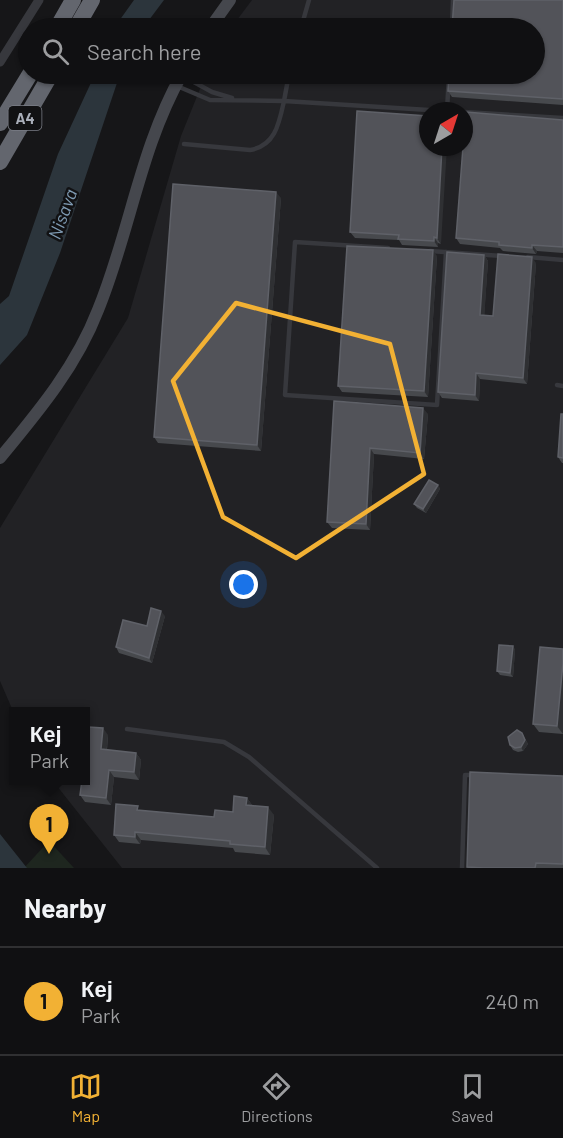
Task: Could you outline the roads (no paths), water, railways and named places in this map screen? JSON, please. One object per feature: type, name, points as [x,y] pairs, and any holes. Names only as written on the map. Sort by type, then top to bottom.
[{"type":"highway","points":[[63,18],[73,0]]},
{"type":"highway","points":[[82,18],[92,0]]},
{"type":"highway","name":"A4","points":[[0,123],[24,84]]},
{"type":"highway","name":"A4","points":[[0,162],[45,84]]},
{"type":"main road","points":[[217,18],[230,0]]},
{"type":"main road","points":[[0,458],[70,368],[93,322],[139,177],[178,84]]},
{"type":"street","points":[[28,18],[39,0]]},
{"type":"street","points":[[0,62],[18,33]]},
{"type":"lane","points":[[304,18],[309,0]]},
{"type":"lane","points":[[452,18],[453,0]]},
{"type":"lane","points":[[186,84],[200,98],[419,109]]},
{"type":"lane","points":[[194,84],[238,99]]},
{"type":"lane","points":[[184,144],[250,150],[261,148],[270,141],[276,130],[287,84]]},
{"type":"lane","points":[[447,102],[448,84]]},
{"type":"lane","points":[[473,112],[563,117]]},
{"type":"lane","points":[[400,249],[295,242],[285,395],[437,405],[446,252]]},
{"type":"lane","points":[[423,250],[505,256]]},
{"type":"lane","points":[[516,256],[563,260]]},
{"type":"lane","points":[[127,729],[224,742],[249,757],[377,868]]},
{"type":"lane","points":[[462,868],[465,775],[486,775]]},
{"type":"water","points":[[134,0],[164,0],[150,18],[121,18]]},
{"type":"water","name":"Nisava","points":[[90,84],[117,84],[60,253],[27,335],[0,365],[0,304],[9,296],[58,154]]},
{"type":"water","points":[[0,834],[27,868],[0,868]]},
{"type":"place","name":"Кеј","points":[[49,854]]}]
